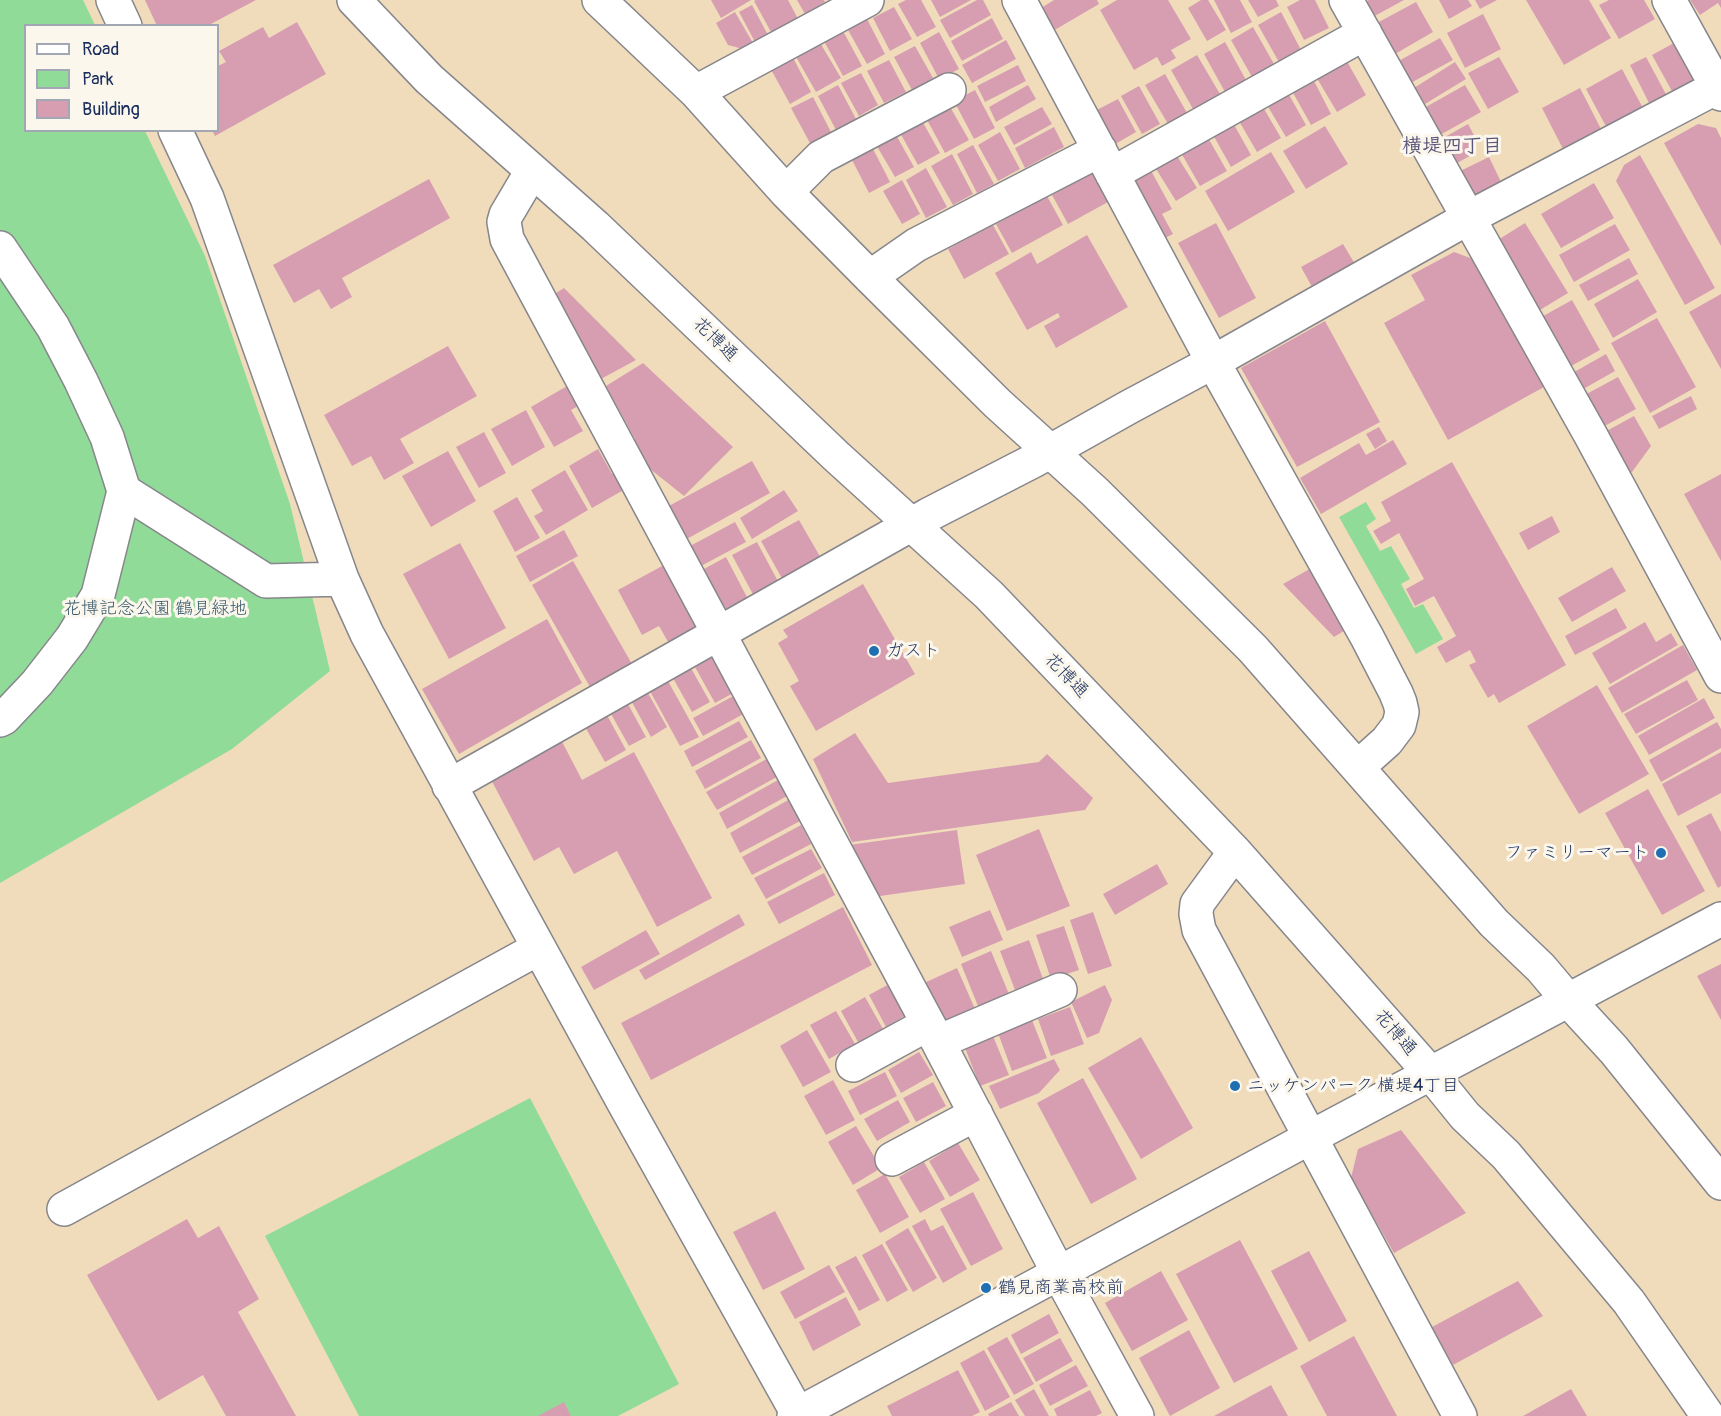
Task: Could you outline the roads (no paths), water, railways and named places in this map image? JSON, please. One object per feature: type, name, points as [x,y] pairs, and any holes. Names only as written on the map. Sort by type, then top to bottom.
[{"type":"street","points":[[113,0],[124,24]]},
{"type":"street","name":"花博通","points":[[354,0],[429,79],[595,225],[836,456],[988,595],[1235,852],[1431,1074],[1465,1116],[1506,1155],[1629,1302],[1708,1416]]},
{"type":"street","points":[[696,92],[867,0]]},
{"type":"street","points":[[1018,0],[1213,362],[1376,655],[1400,703],[1401,712],[1397,729],[1358,767]]},
{"type":"street","points":[[1346,0],[1590,434],[1721,676]]},
{"type":"street","points":[[449,786],[718,632],[1213,362],[1468,218],[1720,89],[1670,0]]},
{"type":"street","points":[[618,6],[786,192],[997,403],[1095,492],[1253,649],[1494,923],[1541,968],[1614,1050],[1721,1183]]},
{"type":"street","points":[[870,277],[916,245],[1106,162],[1365,33]]},
{"type":"street","points":[[786,192],[821,158],[949,90]]},
{"type":"street","points":[[176,132],[207,198],[342,579],[367,634],[797,1415],[1311,1137],[1721,919]]},
{"type":"street","points":[[532,171],[506,215],[504,222],[507,238],[1135,1415]]},
{"type":"street","points":[[0,248],[53,327],[76,372],[107,437],[124,491],[98,595],[72,638],[37,683],[0,720]]},
{"type":"street","points":[[124,491],[266,581],[342,579]]},
{"type":"street","points":[[1235,852],[1197,903],[1196,922],[1211,954],[1460,1416]]},
{"type":"street","points":[[64,1209],[539,948]]},
{"type":"street","points":[[853,1065],[933,1033],[1060,990]]},
{"type":"street","points":[[892,1159],[976,1114]]},
{"type":"place","name":"ガスト","points":[[874,651]]},
{"type":"place","name":"ファミリーマート","points":[[1661,853]]},
{"type":"place","name":"ニッケンパーク 横堤4丁目","points":[[1235,1086]]},
{"type":"place","name":"鶴見商業高校前","points":[[986,1288]]},
{"type":"district","name":"横堤四丁目","points":[[1452,147]]},
{"type":"park label","name":"花博記念公園 鶴見緑地","points":[[155,609]]}]
